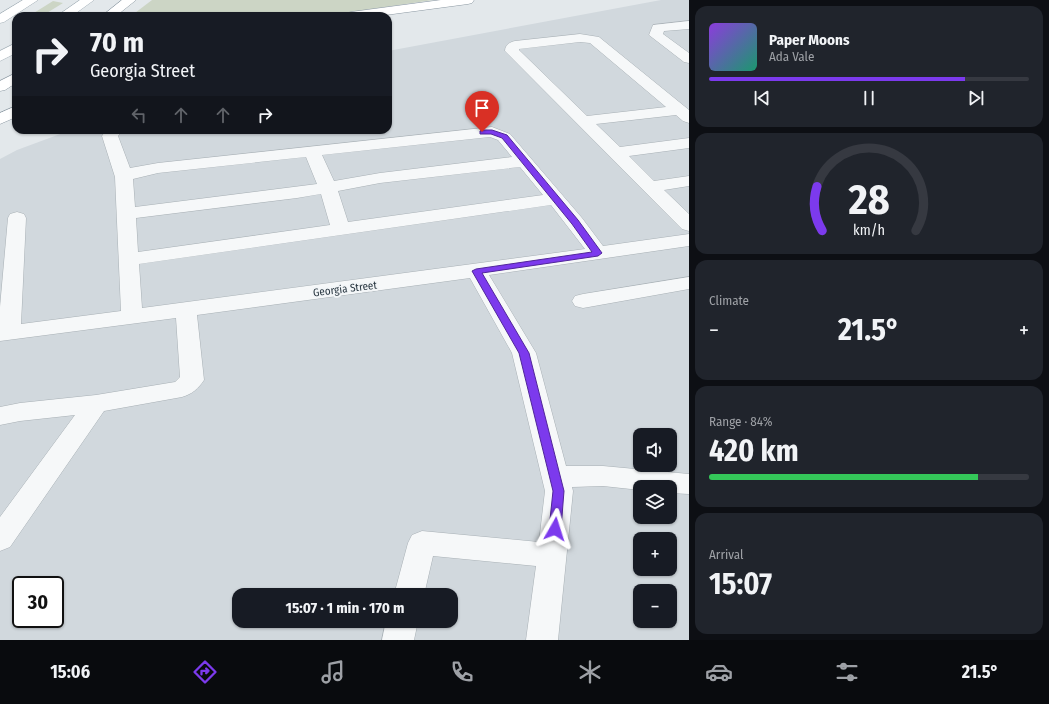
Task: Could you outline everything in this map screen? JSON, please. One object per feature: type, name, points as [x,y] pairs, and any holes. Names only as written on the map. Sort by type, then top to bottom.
[{"type":"main road","points":[[0,19],[32,0]]},
{"type":"main road","points":[[69,12],[88,0]]},
{"type":"main road","points":[[114,12],[130,0]]},
{"type":"main road","points":[[381,12],[468,0]]},
{"type":"main road","points":[[0,57],[12,50]]},
{"type":"main road","points":[[0,87],[12,80]]},
{"type":"main road","points":[[0,119],[12,113]]},
{"type":"street","points":[[689,25],[658,28],[656,35],[689,59]]},
{"type":"street","points":[[684,114],[594,40],[580,38],[515,45],[512,48],[512,51],[689,226]]},
{"type":"street","points":[[583,121],[684,114]]},
{"type":"street","points":[[124,177],[131,173],[158,168],[492,132],[504,137],[556,199],[598,253]]},
{"type":"street","points":[[111,134],[110,136],[124,177],[132,317]]},
{"type":"street","points":[[352,134],[359,146]]},
{"type":"street","points":[[615,153],[689,143]]},
{"type":"street","points":[[312,151],[328,188],[341,229]]},
{"type":"street","points":[[126,214],[297,193],[380,178],[524,161]]},
{"type":"street","points":[[650,187],[689,182]]},
{"type":"street","points":[[129,259],[556,199]]},
{"type":"street","points":[[5,334],[17,218]]},
{"type":"street","name":"Georgia Street","points":[[5,334],[476,271],[689,240]]},
{"type":"street","points":[[476,271],[524,353],[559,491],[542,640]]},
{"type":"street","points":[[583,302],[689,283]]},
{"type":"street","points":[[0,416],[20,412],[96,404],[182,389],[192,380],[186,310]]},
{"type":"street","points":[[0,539],[96,404]]},
{"type":"street","points":[[556,477],[602,476],[689,484]]},
{"type":"street","points":[[411,588],[422,543],[552,555]]},
{"type":"street","points":[[398,640],[401,628]]},
{"type":"shaded area","points":[[661,0],[689,0],[689,640],[0,640],[0,159],[17,150],[60,134],[392,134],[392,50]]},
{"type":"green space","points":[[152,0],[433,0],[352,12],[136,12]]},
{"type":"green space","points":[[53,1],[63,3],[48,12],[35,12]]},
{"type":"route","points":[[482,132],[498,133],[504,137],[575,222],[598,253],[476,271],[524,353],[559,491],[555,529]]}]
